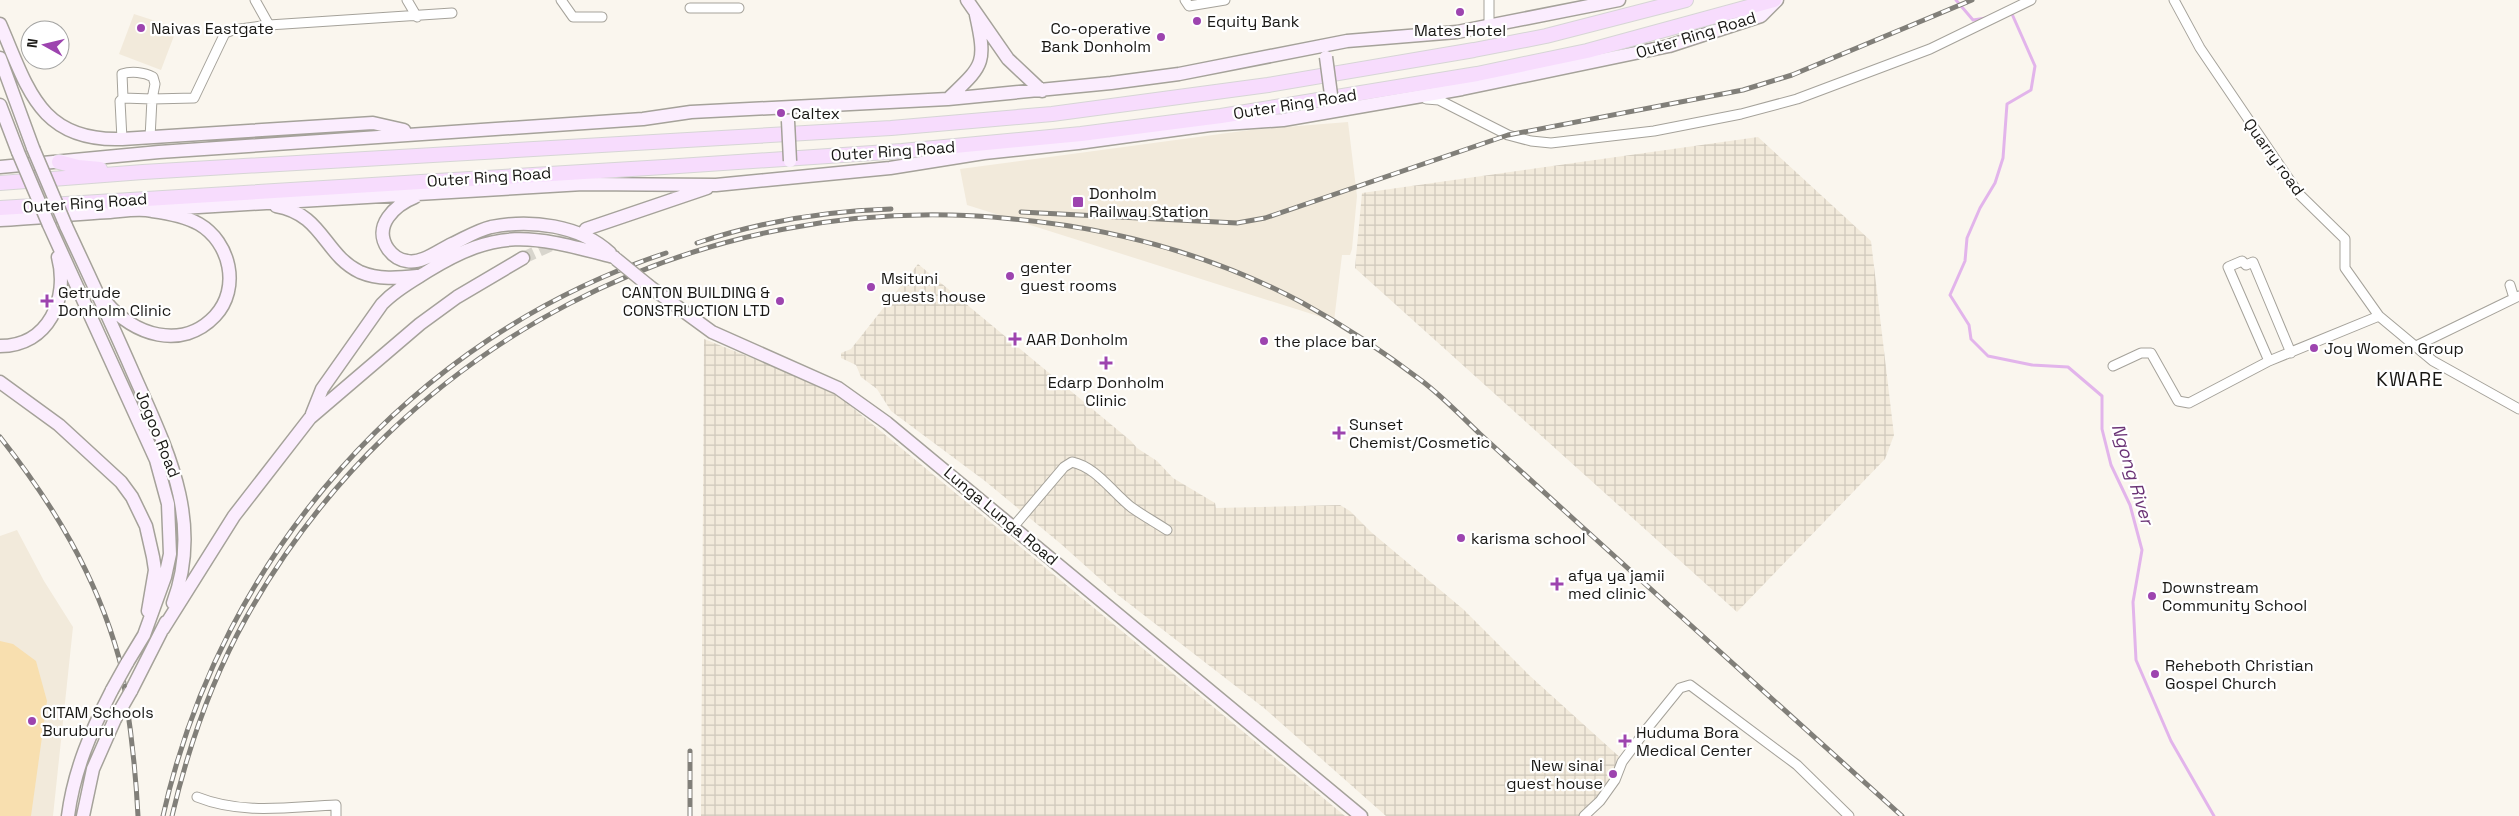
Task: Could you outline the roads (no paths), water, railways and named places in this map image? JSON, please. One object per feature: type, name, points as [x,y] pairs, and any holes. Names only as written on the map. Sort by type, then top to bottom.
[{"type":"main road","points":[[967,0],[976,16],[988,28],[1008,59],[1042,91]]},
{"type":"main road","points":[[0,167],[159,152],[428,132],[643,119],[691,112],[787,115],[871,101],[948,99],[1042,91],[1179,74],[1457,32],[1619,0]]},
{"type":"main road","name":"Outer Ring Road","points":[[0,183],[142,172],[822,132],[1052,114],[1268,85],[1474,50],[1546,36],[1686,0]]},
{"type":"main road","name":"Outer Ring Road","points":[[2,217],[902,151],[1081,134],[1221,116],[1477,74],[1605,47],[1774,0]]},
{"type":"main road","name":"Outer Ring Road","points":[[2,217],[583,184],[716,185],[791,176],[890,168],[984,153],[1078,144],[1210,125],[1283,120],[1333,107],[1414,98],[1559,70],[1669,46],[1761,16],[1777,0]]},
{"type":"main road","points":[[948,99],[972,77],[980,64],[982,45],[976,16]]},
{"type":"main road","points":[[0,24],[25,84],[46,114],[62,126],[86,137],[150,138],[373,123],[428,132]]},
{"type":"main road","points":[[1325,51],[1333,107]]},
{"type":"main road","name":"Jogoo Road","points":[[0,58],[33,148],[66,226],[162,439],[177,479],[184,520],[184,538],[178,589],[163,629],[115,719],[93,769],[83,816]]},
{"type":"main road","name":"Jogoo Road","points":[[0,105],[51,230],[156,460],[170,516],[170,554],[159,599],[144,636],[112,690],[84,748],[75,776],[68,816]]},
{"type":"main road","points":[[787,115],[791,176]]},
{"type":"main road","points":[[59,162],[78,167],[142,172]]},
{"type":"main road","points":[[586,229],[606,220],[672,202],[716,185]]},
{"type":"main road","name":"Lunga Lunga Road","points":[[422,194],[395,208],[385,222],[383,235],[386,246],[397,258],[404,261],[419,261],[490,228],[536,224],[561,228],[602,245],[649,286],[712,332],[838,388],[887,422],[1361,816]]},
{"type":"main road","points":[[254,203],[282,207],[302,215],[339,255],[359,271],[385,278],[420,276]]},
{"type":"main road","points":[[95,288],[115,313],[130,325],[153,334],[184,333],[200,327],[215,315],[224,300],[229,276],[223,245],[200,224],[177,216],[149,210]]},
{"type":"main road","points":[[0,346],[15,345],[33,336],[50,320],[56,310],[62,293],[62,277],[51,230]]},
{"type":"main road","name":"Lunga Lunga Road","points":[[310,418],[322,389],[382,304],[394,292],[472,247],[515,238],[568,244],[615,258]]},
{"type":"main road","points":[[163,629],[234,516],[310,418],[420,324],[457,297],[523,258]]},
{"type":"main road","points":[[0,382],[59,425],[121,482],[132,497],[146,526],[155,570],[144,636]]},
{"type":"street","points":[[255,0],[269,25]]},
{"type":"street","points":[[407,0],[417,17]]},
{"type":"street","points":[[561,0],[573,17],[602,17]]},
{"type":"street","points":[[1185,0],[1189,6],[1224,0]]},
{"type":"street","points":[[1488,0],[1489,26]]},
{"type":"street","name":"Quarry road","points":[[2174,0],[2200,48],[2299,194],[2346,239],[2345,268],[2380,316],[2433,361],[2460,378],[2519,409]]},
{"type":"street","points":[[1414,98],[1439,100],[1508,135],[1551,143],[1654,131],[1766,108],[1824,89],[1930,49],[2027,2]]},
{"type":"street","points":[[690,8],[716,4],[739,8]]},
{"type":"street","points":[[122,139],[120,101],[124,98],[194,98],[225,33],[233,30],[269,25],[417,17],[452,13]]},
{"type":"street","points":[[124,98],[122,74],[128,72],[147,74],[153,77],[155,84],[152,99],[150,138]]},
{"type":"street","points":[[2270,361],[2228,267],[2242,261],[2246,266],[2253,262],[2291,353]]},
{"type":"street","points":[[2416,346],[2517,297],[2510,285]]},
{"type":"street","points":[[2113,366],[2141,353],[2151,353],[2178,401],[2189,403],[2270,361],[2380,316]]},
{"type":"street","points":[[1014,526],[1064,468],[1072,462],[1080,464],[1097,476],[1131,507],[1167,530]]},
{"type":"street","points":[[1584,816],[1603,796],[1615,780],[1622,762],[1680,688],[1690,686],[1798,766],[1849,816]]},
{"type":"street","points":[[197,797],[216,805],[246,810],[336,805],[336,816]]},
{"type":"waterway","name":"Ngong River","points":[[1956,0],[1973,20],[1986,18]]},
{"type":"waterway","name":"Ngong River","points":[[2009,14],[2012,14],[2035,66],[2031,90],[2007,104],[2003,158],[1995,183],[1980,208],[1967,238],[1965,261],[1950,295],[1969,325],[1971,339],[1988,356],[2032,365],[2068,367],[2102,396],[2102,429],[2111,465],[2130,505],[2142,550],[2133,602],[2136,660],[2171,741],[2214,816]]},
{"type":"tunnel","points":[[523,258],[584,230]]},
{"type":"railway","points":[[1021,212],[1237,223],[1265,218],[1508,135],[1743,90],[1792,75],[1972,0]]},
{"type":"railway","points":[[697,243],[744,229],[793,219],[842,212],[891,209]]},
{"type":"railway","points":[[172,816],[193,740],[222,665],[246,618],[310,521],[387,435],[474,362],[570,303],[674,259],[783,229],[897,216],[1013,219],[1050,223],[1124,237],[1161,246],[1232,270],[1267,285],[1332,320],[1393,360],[1437,394],[1902,816]]},
{"type":"railway","points":[[163,816],[191,721],[230,630],[281,546],[341,468],[411,399],[488,340],[574,291],[666,253]]},
{"type":"railway","points":[[0,437],[55,514],[85,569],[109,627],[123,678],[134,758],[138,816]]},
{"type":"railway","points":[[690,751],[690,816]]},
{"type":"place","name":"Mates Hotel","points":[[1460,12]]},
{"type":"place","name":"Equity Bank","points":[[1197,21]]},
{"type":"place","name":"Naivas Eastgate","points":[[141,28]]},
{"type":"place","name":"Co-operative Bank Donholm","points":[[1161,37]]},
{"type":"place","name":"Caltex","points":[[781,113]]},
{"type":"place","name":"Donholm Railway Station","points":[[1078,202]]},
{"type":"place","name":"genter guest rooms","points":[[1010,276]]},
{"type":"place","name":"Msituni guests house","points":[[871,287]]},
{"type":"place","name":"Getrude Donholm Clinic","points":[[47,301]]},
{"type":"place","name":"CANTON BUILDING & CONSTRUCTION LTD","points":[[780,301]]},
{"type":"place","name":"AAR Donholm","points":[[1015,339]]},
{"type":"place","name":"the place bar","points":[[1264,341]]},
{"type":"place","name":"Joy Women Group","points":[[2314,348]]},
{"type":"place","name":"Edarp Donholm Clinic","points":[[1106,363]]},
{"type":"place","name":"Sunset Chemist/Cosmetic","points":[[1339,433]]},
{"type":"place","name":"karisma school","points":[[1461,538]]},
{"type":"place","name":"afya ya jamii med clinic","points":[[1557,584]]},
{"type":"place","name":"Downstream Community School","points":[[2152,596]]},
{"type":"place","name":"Reheboth Christian Gospel Church","points":[[2155,674]]},
{"type":"place","name":"CITAM Schools Buruburu","points":[[32,721]]},
{"type":"place","name":"Huduma Bora Medical Center","points":[[1625,741]]},
{"type":"place","name":"New sinai guest house","points":[[1613,774]]},
{"type":"district","name":"KWARE","points":[[2410,379]]}]
